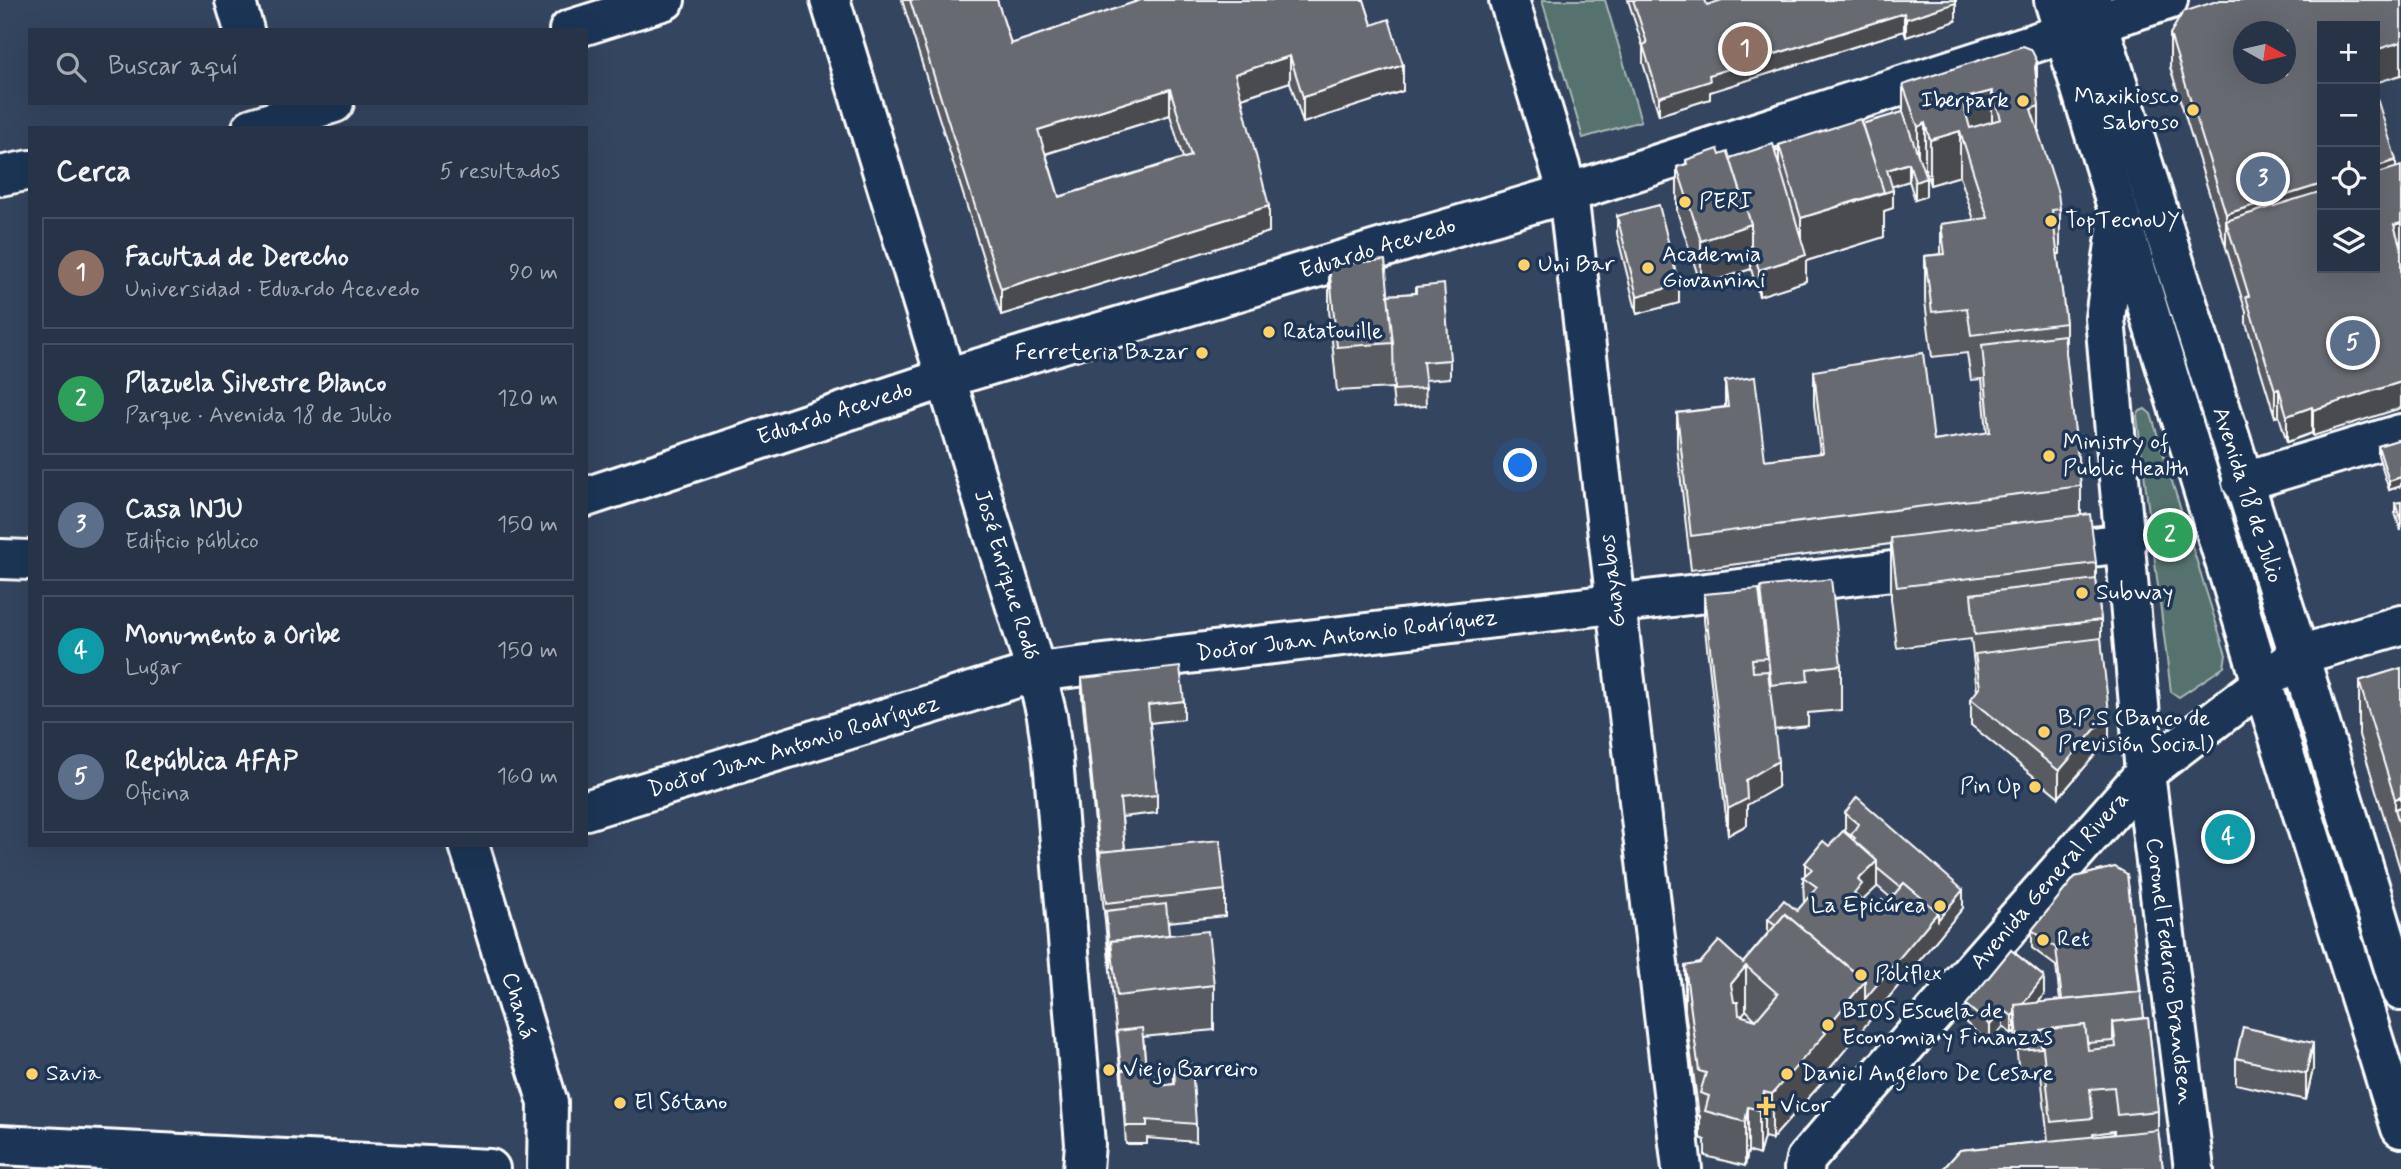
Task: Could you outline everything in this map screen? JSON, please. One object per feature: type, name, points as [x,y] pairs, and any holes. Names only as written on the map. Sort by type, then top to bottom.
[{"type":"street","points":[[235,0],[243,28]]},
{"type":"street","points":[[575,28],[665,0]]},
{"type":"street","name":"José Enrique Rodó","points":[[831,0],[1036,672],[1047,716],[1053,759],[1084,1144],[1083,1169]]},
{"type":"street","name":"Guayabos","points":[[1509,0],[1568,193],[1682,1169]]},
{"type":"street","name":"Eduardo Acevedo","points":[[588,496],[946,378],[1568,193],[2077,14],[2168,0]]},
{"type":"street","name":"Avenida 18 de Julio","points":[[2077,14],[2119,214],[2401,1128]]},
{"type":"street","name":"Avenida 18 de Julio","points":[[2077,14],[2242,482],[2299,654],[2401,991]]},
{"type":"street","points":[[266,120],[326,105]]},
{"type":"street","points":[[0,176],[28,170]]},
{"type":"street","name":"Avenida 18 de Julio","points":[[2119,214],[2105,318],[2144,773]]},
{"type":"street","points":[[2242,482],[2401,434]]},
{"type":"street","name":"Doctor Juan Antonio Rodríguez","points":[[588,809],[1036,672],[2126,543]]},
{"type":"street","points":[[0,559],[28,560]]},
{"type":"street","points":[[2299,654],[2401,625]]},
{"type":"street","name":"Avenida General Rivera","points":[[1802,1166],[2144,773],[2299,654]]},
{"type":"street","name":"Coronel Federico Brandsen","points":[[2144,773],[2194,1169]]},
{"type":"street","name":"Chaná","points":[[470,847],[548,1103],[547,1169]]},
{"type":"street","points":[[0,1145],[490,1169]]},
{"type":"green space","points":[[1542,0],[1605,0],[1641,121],[1583,138]]},
{"type":"green space","points":[[2145,409],[2151,414],[2226,655],[2224,667],[2179,697],[2171,692],[2137,416]]},
{"type":"building","points":[[910,0],[997,0],[1011,44],[1141,0],[1364,0],[1372,25],[1389,19],[1403,65],[1303,97],[1290,56],[1235,74],[1269,206],[1001,289]],"holes":[[[1170,89],[1191,156],[1059,197],[1038,130]]]},
{"type":"building","points":[[1633,0],[1705,0],[1707,5],[1722,0],[1956,0],[1956,3],[1906,19],[1904,13],[1709,75],[1710,81],[1659,97],[1643,45],[1647,43]]},
{"type":"building","points":[[2220,0],[2401,0],[2401,42],[2380,48],[2380,21],[2317,21],[2317,186],[2226,214],[2170,34],[2183,12]]},
{"type":"building","points":[[2023,46],[2031,49],[2037,61],[2035,67],[2039,106],[2031,109],[2058,193],[2060,209],[2052,210],[2066,323],[1971,335],[1967,308],[1932,312],[1925,256],[1945,254],[1941,224],[1988,218],[1960,131],[1930,140],[1925,123],[1918,127],[1903,85]],"holes":[[[1992,91],[2001,119],[1970,128],[1962,99]]]},
{"type":"building","points":[[2380,108],[2396,160],[2380,165]]},
{"type":"building","points":[[1903,112],[1926,178],[1915,182],[1909,163],[1887,170],[1893,190],[1884,193],[1862,124]]},
{"type":"building","points":[[1860,119],[1884,192],[1801,218],[1779,145]]},
{"type":"building","points":[[1773,144],[1806,255],[1759,270],[1751,245],[1751,224],[1730,158]]},
{"type":"building","points":[[1718,149],[1720,155],[1728,152],[1751,224],[1701,241],[1677,167],[1687,164],[1686,160]]},
{"type":"building","points":[[2401,166],[2401,223],[2394,225],[2401,249],[2401,382],[2287,416],[2279,389],[2275,390],[2226,221],[2317,193],[2317,273],[2380,273],[2380,172]]},
{"type":"building","name":"Academia Giovannini","points":[[1659,205],[1679,285],[1637,296],[1617,216]]},
{"type":"building","points":[[1385,260],[1393,343],[1337,347],[1329,265]]},
{"type":"building","points":[[1444,284],[1450,360],[1423,362],[1426,388],[1394,390],[1388,295],[1416,293],[1416,287]]},
{"type":"building","points":[[2064,335],[2081,486],[1691,536],[1677,413],[1728,407],[1725,381],[1755,377],[1765,460],[1823,453],[1814,371],[1923,353],[1934,441],[1990,432],[1982,345]]},
{"type":"building","points":[[2401,439],[2401,477],[2389,481],[2378,446]]},
{"type":"building","points":[[2401,502],[2401,521],[2395,503]]},
{"type":"building","points":[[2090,514],[2096,563],[1897,587],[1891,538]]},
{"type":"building","points":[[1831,579],[1841,665],[1807,669],[1808,681],[1771,685],[1761,587]]},
{"type":"building","points":[[2096,579],[2101,620],[1975,635],[1971,594]]},
{"type":"building","points":[[1759,589],[1767,658],[1752,659],[1753,672],[1768,671],[1778,761],[1746,780],[1747,799],[1728,809],[1704,594]]},
{"type":"building","name":"B.P.S (Banco de Previsión Social)","points":[[2101,638],[2109,713],[2059,771],[1971,699],[1980,687],[1975,654]]},
{"type":"building","points":[[1180,667],[1184,701],[1148,705],[1157,795],[1120,799],[1125,850],[1100,852],[1100,860],[1082,678]]},
{"type":"building","points":[[2401,668],[2401,797],[2395,799],[2359,681]]},
{"type":"building","points":[[1857,797],[1963,890],[1938,920],[1938,912],[1904,883],[1900,887],[1877,868],[1877,861],[1853,840],[1855,838],[1851,835],[1858,824],[1845,813]]},
{"type":"building","points":[[2401,807],[2401,828],[2395,809]]},
{"type":"building","points":[[1843,831],[1877,861],[1858,880],[1862,884],[1854,894],[1873,911],[1882,900],[1886,904],[1904,883],[1938,912],[1865,999],[1865,981],[1785,914],[1776,925],[1768,919],[1784,900],[1797,911],[1817,887],[1803,877],[1812,869],[1805,863],[1823,841],[1829,846]]},
{"type":"building","points":[[1220,840],[1225,890],[1106,903],[1100,852]]},
{"type":"building","points":[[2115,867],[2127,874],[2140,992],[2062,1000],[2056,948],[2032,930],[2075,877]]},
{"type":"building","points":[[1166,904],[1169,935],[1111,941],[1111,968],[1106,911]]},
{"type":"building","points":[[1785,914],[1865,981],[1824,1031],[1826,1033],[1772,1094],[1764,1092],[1759,1110],[1748,1107],[1745,1122],[1705,1111],[1709,1096],[1700,1093],[1706,1073],[1699,1071],[1685,966],[1700,963],[1719,941],[1743,963]],"holes":[[[1746,966],[1778,994],[1756,1020],[1739,1015],[1738,1002],[1734,1002],[1731,984]]]},
{"type":"building","points":[[1208,931],[1214,985],[1117,996],[1111,941]]},
{"type":"building","points":[[2011,950],[2044,977],[2022,1005],[2015,1005],[2015,1013],[2012,1016],[2003,1009],[1990,1025],[1966,1005]]},
{"type":"building","points":[[2141,992],[2144,1018],[2113,1022],[2113,1041],[2087,1043],[2085,1025],[2041,1030],[2041,1048],[2019,1050],[2015,1005]]},
{"type":"building","points":[[2148,1018],[2158,1111],[2117,1115],[2114,1087],[2090,1089],[2093,1118],[2051,1122],[2041,1030],[2085,1025],[2088,1050],[2116,1047],[2113,1022]]},
{"type":"building","points":[[2243,1027],[2313,1043],[2306,1074],[2236,1058]]},
{"type":"building","points":[[1142,1028],[1146,1068],[1122,1070],[1122,1079],[1117,1031]]},
{"type":"building","points":[[1192,1064],[1196,1124],[1147,1120],[1147,1126],[1126,1126],[1122,1070],[1157,1067],[1159,1086],[1175,1084],[1174,1067]]},
{"type":"building","points":[[2158,1130],[2163,1169],[1943,1169],[1960,1150]]},
{"type":"place","name":"Facultad de Derecho","points":[[1745,49]]},
{"type":"place","name":"Iberpark","points":[[2023,101]]},
{"type":"place","name":"Maxikiosco Sabroso","points":[[2193,110]]},
{"type":"place","name":"Casa INJU","points":[[2263,179]]},
{"type":"place","name":"PERI","points":[[1685,202]]},
{"type":"place","name":"TopTecnoUY","points":[[2051,221]]},
{"type":"place","name":"Uni Bar","points":[[1524,265]]},
{"type":"place","name":"Academia Giovannini","points":[[1648,268]]},
{"type":"place","name":"Ratatouille","points":[[1269,332]]},
{"type":"place","name":"República AFAP","points":[[2353,343]]},
{"type":"place","name":"Ferreteria Bazar","points":[[1202,353]]},
{"type":"place","name":"Ministry of Public Health","points":[[2049,456]]},
{"type":"place","name":"Plazuela Silvestre Blanco","points":[[2170,535]]},
{"type":"place","name":"Subway","points":[[2082,593]]},
{"type":"place","name":"B.P.S (Banco de Previsión Social)","points":[[2044,732]]},
{"type":"place","name":"Pin Up","points":[[2035,787]]},
{"type":"place","name":"Monumento a Oribe","points":[[2228,837]]},
{"type":"place","name":"La Epicúrea","points":[[1940,906]]},
{"type":"place","name":"Ret","points":[[2043,940]]},
{"type":"place","name":"Poliflex","points":[[1861,975]]},
{"type":"place","name":"BIOS Escuela de Economia y Finanzas","points":[[1828,1025]]},
{"type":"place","name":"Viejo Barreiro","points":[[1109,1070]]},
{"type":"place","name":"Savia","points":[[32,1074]]},
{"type":"place","name":"Daniel Angeloro De Cesare","points":[[1787,1074]]},
{"type":"place","name":"El Sótano","points":[[620,1103]]},
{"type":"place","name":"Vicor","points":[[1766,1106]]}]
